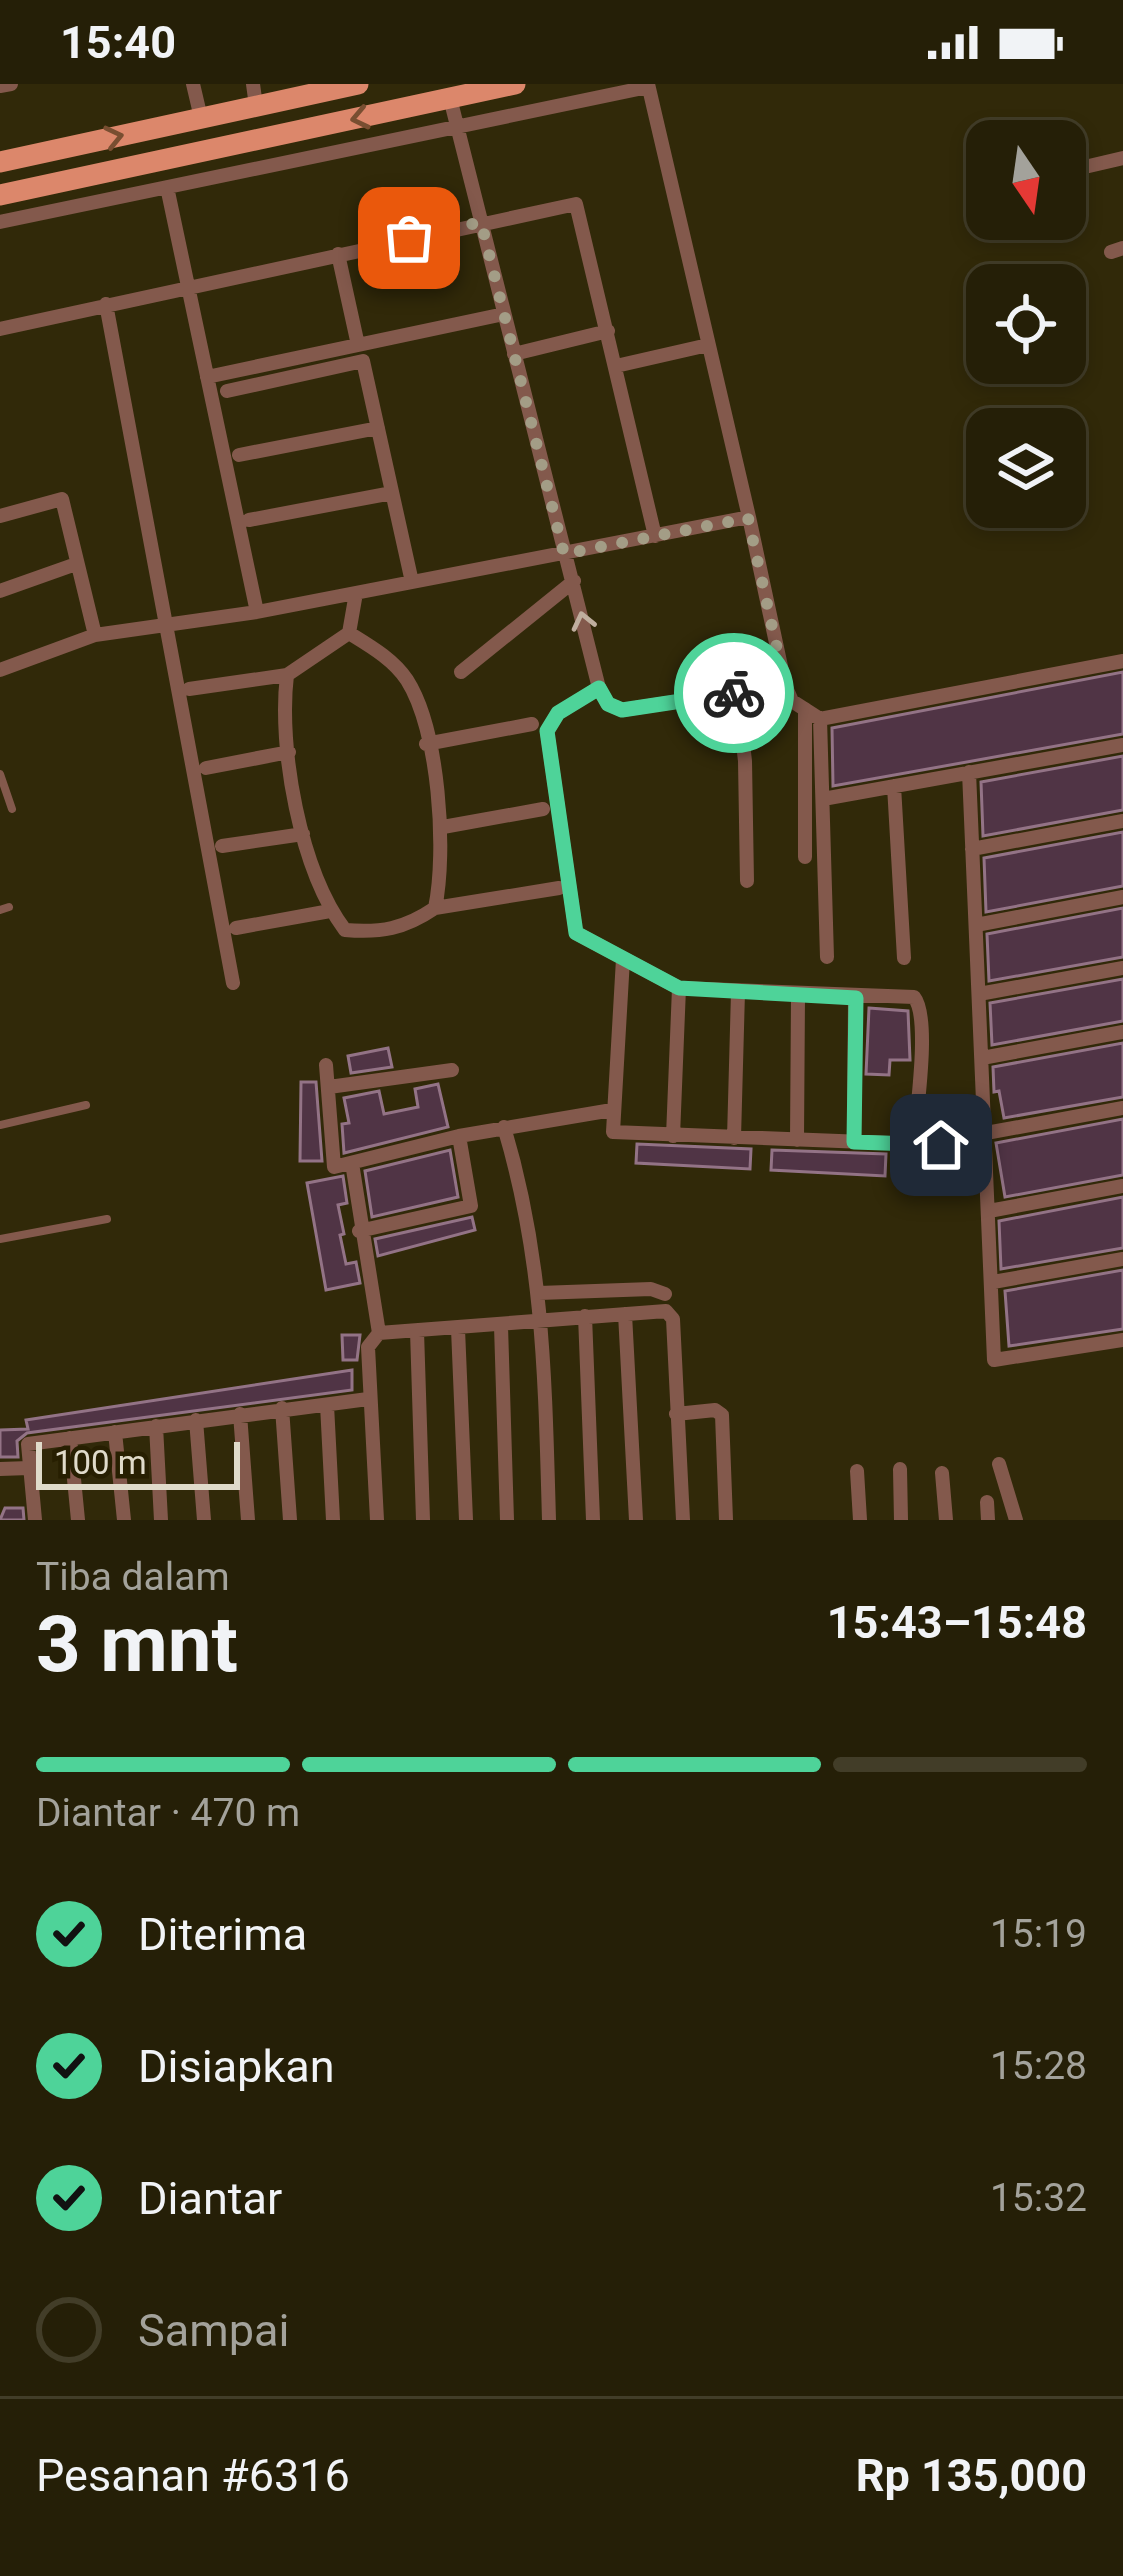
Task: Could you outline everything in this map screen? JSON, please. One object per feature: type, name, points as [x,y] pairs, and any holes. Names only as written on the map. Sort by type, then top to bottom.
[{"type":"main road","points":[[0,163],[201,118],[254,95],[358,84]]},
{"type":"main road","points":[[5,194],[515,84]]},
{"type":"street","points":[[0,86],[11,84]]},
{"type":"street","points":[[194,84],[201,118]]},
{"type":"street","points":[[5,194],[8,220],[648,86],[792,700],[820,718],[1123,661]]},
{"type":"street","points":[[450,98],[564,554],[599,688],[608,704],[622,710],[785,685]]},
{"type":"street","points":[[1089,166],[1123,158]]},
{"type":"street","points":[[167,187],[256,612]]},
{"type":"street","points":[[0,328],[576,204],[655,536]]},
{"type":"street","points":[[338,254],[358,345]]},
{"type":"street","points":[[106,304],[233,983]]},
{"type":"street","points":[[207,377],[504,314]]},
{"type":"street","points":[[514,354],[608,331]]},
{"type":"street","points":[[616,366],[709,345]]},
{"type":"street","points":[[226,391],[363,361],[412,582]]},
{"type":"street","points":[[239,455],[378,428]]},
{"type":"street","points":[[249,520],[392,493]]},
{"type":"street","points":[[0,516],[60,498],[95,635]]},
{"type":"street","points":[[0,670],[95,635],[256,612],[748,518]]},
{"type":"street","points":[[0,591],[76,564]]},
{"type":"street","points":[[461,672],[574,581]]},
{"type":"street","points":[[189,688],[287,675],[349,633],[356,593]]},
{"type":"street","points":[[349,633],[381,652],[408,681],[427,744],[443,827],[435,908]]},
{"type":"street","points":[[287,675],[283,709],[303,834],[330,911],[345,930],[380,933],[412,923],[435,908],[559,888]]},
{"type":"street","points":[[599,688],[558,713],[547,731],[576,933],[679,988],[914,997],[920,1004],[914,1144]]},
{"type":"street","points":[[737,692],[745,760],[747,881]]},
{"type":"street","points":[[805,709],[805,857]]},
{"type":"street","points":[[820,718],[826,957]]},
{"type":"street","points":[[427,744],[532,724]]},
{"type":"street","points":[[823,799],[1123,745]]},
{"type":"street","points":[[206,768],[290,752]]},
{"type":"street","points":[[969,772],[996,1362],[1123,1340]]},
{"type":"street","points":[[894,786],[904,958]]},
{"type":"street","points":[[443,827],[543,808]]},
{"type":"street","points":[[972,849],[1123,821]]},
{"type":"street","points":[[222,846],[303,834]]},
{"type":"street","points":[[976,925],[1123,897]]},
{"type":"street","points":[[236,928],[330,911]]},
{"type":"street","points":[[622,958],[613,1109],[616,1134],[941,1145]]},
{"type":"street","points":[[979,994],[1123,968]]},
{"type":"street","points":[[673,1136],[679,988]]},
{"type":"street","points":[[734,1138],[738,992]]},
{"type":"street","points":[[797,1140],[798,995]]},
{"type":"street","points":[[854,1142],[856,998]]},
{"type":"street","points":[[982,1058],[1123,1032]]},
{"type":"street","points":[[326,1065],[331,1165],[613,1109]]},
{"type":"street","points":[[329,1087],[452,1070]]},
{"type":"street","points":[[986,1133],[1123,1108]]},
{"type":"street","points":[[504,1127],[528,1208],[544,1324],[549,1520]]},
{"type":"street","points":[[358,1231],[471,1206],[459,1136]]},
{"type":"street","points":[[352,1163],[358,1231],[379,1333]]},
{"type":"street","points":[[989,1211],[1123,1186]]},
{"type":"street","points":[[992,1282],[1123,1259]]},
{"type":"street","points":[[539,1293],[652,1289],[665,1294]]},
{"type":"street","points":[[625,1314],[636,1520]]},
{"type":"street","points":[[376,1520],[368,1344],[379,1333],[544,1324],[584,1316],[672,1314],[683,1520]]},
{"type":"street","points":[[584,1316],[592,1520]]},
{"type":"street","points":[[501,1326],[507,1520]]},
{"type":"street","points":[[458,1329],[466,1520]]},
{"type":"street","points":[[417,1331],[423,1520]]},
{"type":"street","points":[[34,1520],[28,1444],[368,1399]]},
{"type":"street","points":[[327,1405],[333,1520]]},
{"type":"street","points":[[282,1408],[290,1520]]},
{"type":"street","points":[[676,1414],[716,1410],[722,1415],[726,1520]]},
{"type":"street","points":[[240,1414],[248,1520]]},
{"type":"street","points":[[196,1420],[204,1520]]},
{"type":"street","points":[[156,1426],[161,1520]]},
{"type":"street","points":[[115,1432],[124,1520]]},
{"type":"street","points":[[70,1438],[78,1520]]},
{"type":"street","points":[[999,1464],[1016,1520]]},
{"type":"street","points":[[0,1468],[29,1468]]},
{"type":"street","points":[[900,1469],[901,1520]]},
{"type":"street","points":[[857,1472],[860,1520]]},
{"type":"street","points":[[943,1473],[946,1520]]},
{"type":"street","points":[[987,1502],[988,1520]]},
{"type":"lane","points":[[0,774],[12,808]]},
{"type":"lane","points":[[0,1125],[86,1105]]},
{"type":"lane","points":[[0,1239],[107,1219]]},
{"type":"building","points":[[1123,672],[1123,734],[833,786],[832,728]]},
{"type":"building","points":[[1123,756],[1123,810],[983,836],[981,782]]},
{"type":"building","points":[[1123,832],[1123,886],[986,912],[984,858]]},
{"type":"building","points":[[1123,908],[1123,957],[989,981],[987,934]]},
{"type":"building","points":[[1123,979],[1123,1021],[992,1045],[990,1003]]},
{"type":"building","points":[[869,1008],[908,1011],[910,1060],[890,1060],[889,1075],[866,1074]]},
{"type":"building","points":[[1123,1043],[1123,1097],[1004,1118],[999,1091],[994,1092],[993,1067]]},
{"type":"building","points":[[388,1048],[392,1067],[351,1073],[348,1056]]},
{"type":"building","points":[[301,1082],[316,1082],[322,1161],[300,1161]]},
{"type":"building","points":[[438,1084],[448,1127],[344,1153],[342,1124],[349,1123],[344,1098],[379,1091],[384,1114],[418,1107],[415,1089]]},
{"type":"building","points":[[1123,1119],[1123,1175],[1005,1197],[996,1143]]},
{"type":"building","points":[[637,1144],[751,1149],[750,1169],[636,1163]]},
{"type":"building","points":[[450,1150],[458,1197],[372,1217],[365,1171]]},
{"type":"building","points":[[772,1150],[886,1154],[885,1176],[771,1170]]},
{"type":"building","points":[[343,1176],[347,1203],[338,1205],[344,1234],[340,1235],[346,1264],[356,1262],[360,1283],[326,1290],[307,1183]]},
{"type":"building","points":[[1123,1197],[1123,1248],[1001,1269],[999,1221]]},
{"type":"building","points":[[472,1217],[475,1230],[378,1256],[375,1239]]},
{"type":"building","points":[[1123,1270],[1123,1329],[1009,1346],[1005,1291]]},
{"type":"building","points":[[342,1335],[360,1335],[357,1360],[343,1360]]},
{"type":"building","points":[[352,1370],[352,1390],[27,1433],[17,1441],[18,1457],[0,1457],[0,1430],[28,1429],[26,1420]]},
{"type":"building","points":[[5,1508],[23,1508],[24,1520],[0,1520]]},
{"type":"way so far","points":[[409,238],[481,222],[564,554],[748,518],[785,685],[734,693]]},
{"type":"route","points":[[734,693],[622,710],[608,704],[599,688],[550,720],[547,731],[576,933],[679,988],[856,998],[854,1142],[941,1145]]}]
